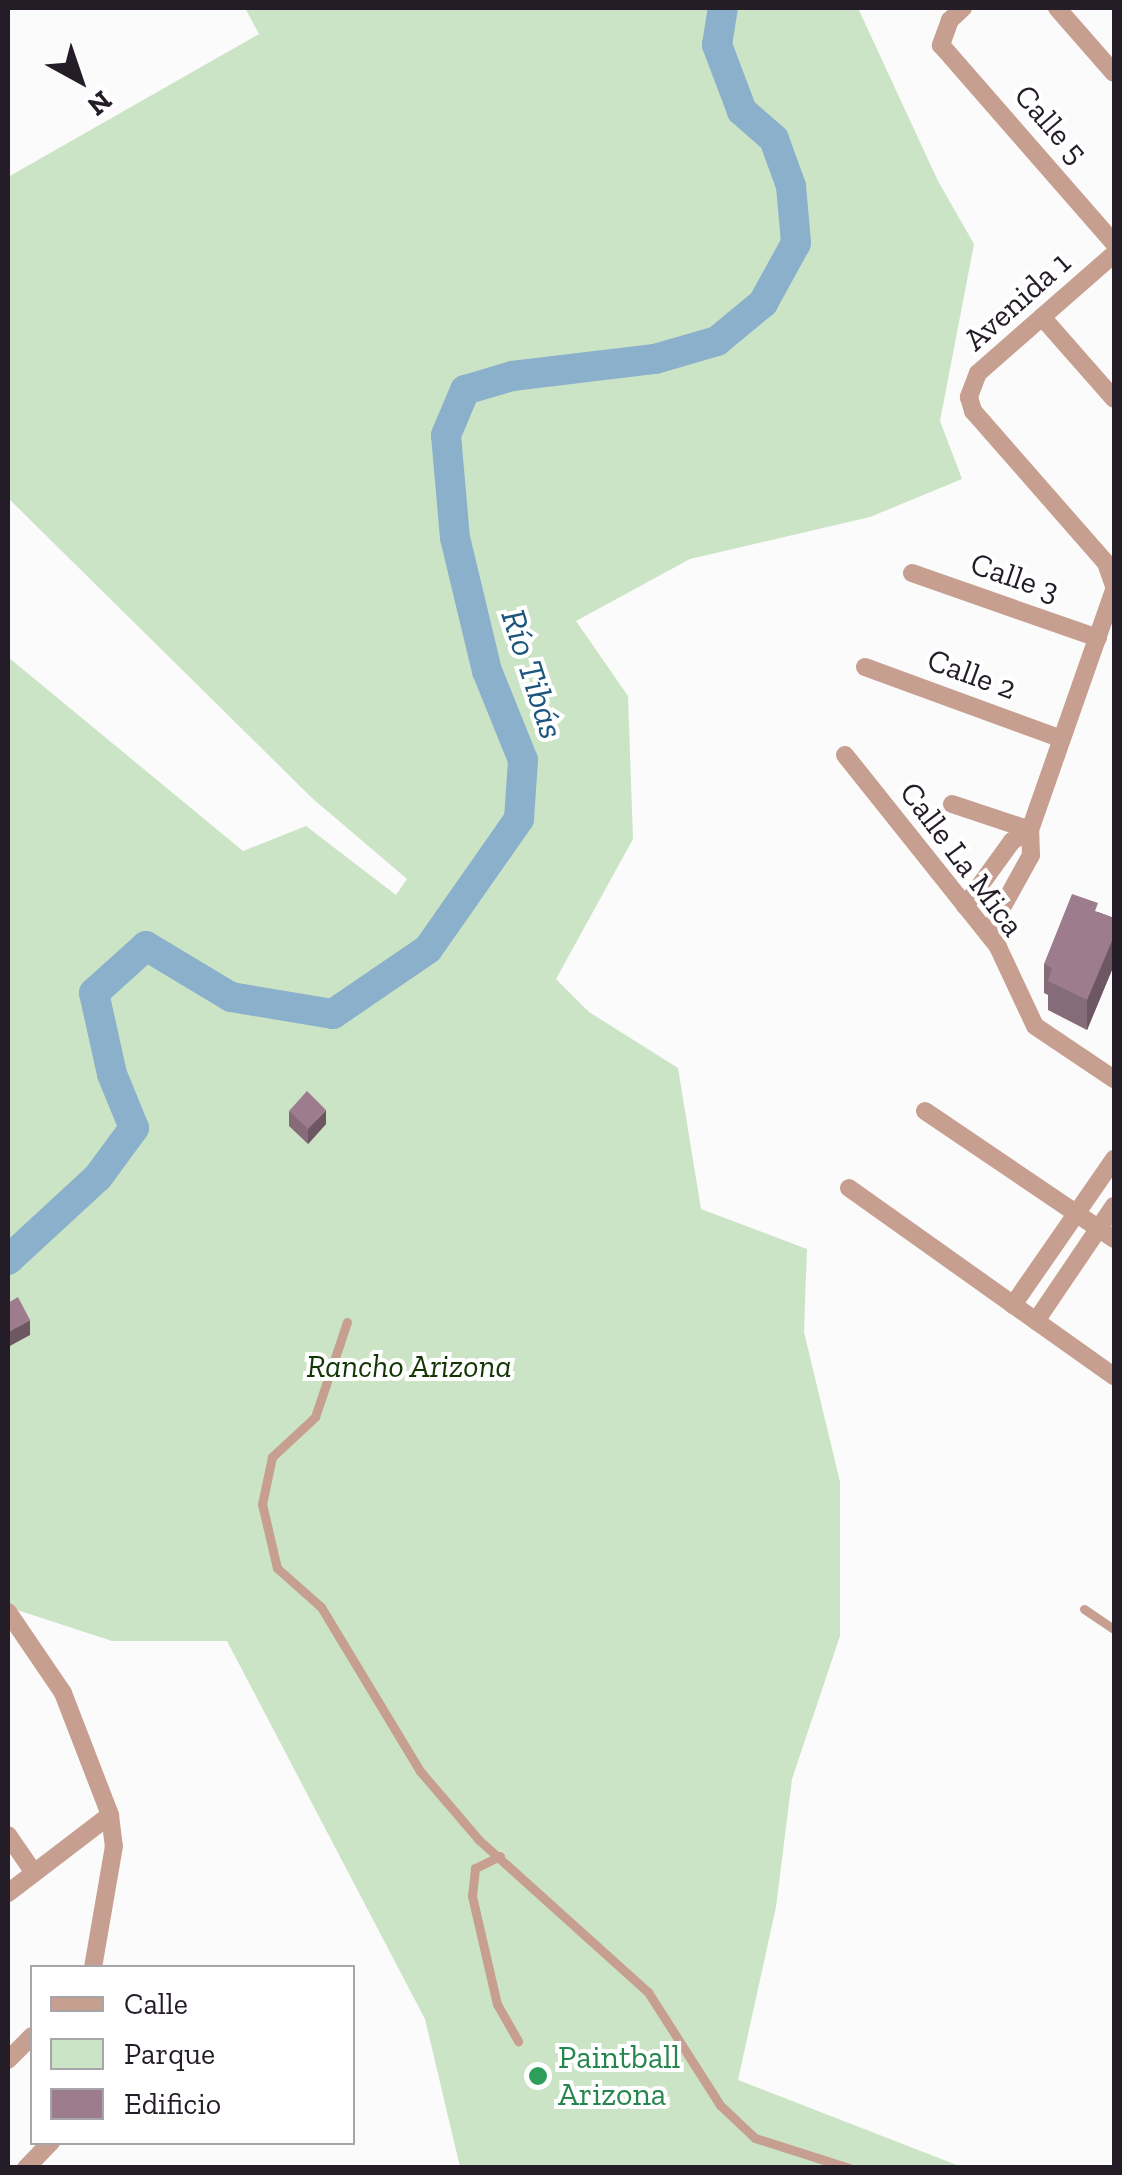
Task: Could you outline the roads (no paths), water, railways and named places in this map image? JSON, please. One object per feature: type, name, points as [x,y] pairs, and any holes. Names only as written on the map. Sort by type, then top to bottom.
[{"type":"street","name":"Calle 5","points":[[963,8],[950,20],[942,45],[1114,243]]},
{"type":"street","points":[[1057,8],[1114,73]]},
{"type":"street","name":"Avenida 1","points":[[988,933],[1032,855],[1030,830],[1114,588],[1106,563],[973,410],[969,397],[978,373],[1114,254]]},
{"type":"street","points":[[1042,317],[1114,399]]},
{"type":"street","name":"Calle 3","points":[[912,573],[1098,638]]},
{"type":"street","name":"Calle 2","points":[[865,667],[1059,738]]},
{"type":"street","name":"Calle La Mica","points":[[844,755],[988,933],[1034,1026],[1114,1079]]},
{"type":"street","points":[[952,804],[1030,830]]},
{"type":"street","name":"Avenida 1","points":[[964,906],[1012,842],[1030,830]]},
{"type":"street","points":[[924,1111],[1107,1234]]},
{"type":"street","points":[[1013,1305],[1114,1159]]},
{"type":"street","points":[[849,1188],[1114,1376]]},
{"type":"street","points":[[1036,1321],[1107,1234],[1114,1206]]},
{"type":"street","points":[[8,1612],[63,1693],[110,1815],[114,1846],[94,1965]]},
{"type":"street","points":[[8,1893],[110,1815]]},
{"type":"street","points":[[8,1835],[34,1873]]},
{"type":"street","points":[[8,2060],[30,2038]]},
{"type":"street","points":[[26,2168],[49,2145]]},
{"type":"lane","points":[[347,1322],[316,1418],[272,1457],[262,1504],[277,1568],[321,1607],[420,1771],[479,1840],[648,1992],[720,2106],[755,2138],[849,2168]]},
{"type":"lane","points":[[1084,1609],[1114,1629]]},
{"type":"lane","points":[[500,1856],[476,1868],[472,1896],[497,2004],[518,2041]]},
{"type":"waterway","name":"Río Tibás","points":[[8,1260],[98,1177],[134,1128],[112,1074],[94,993],[146,946],[231,997],[333,1014],[428,949],[519,819],[523,760],[487,671],[455,538],[446,435],[465,390],[512,376],[655,359],[717,341],[763,303],[796,243],[791,186],[774,139],[742,111],[717,45],[723,8]]},
{"type":"place","name":"Paintball Arizona","points":[[538,2076]]},
{"type":"park label","name":"Rancho Arizona","points":[[409,1366]]}]
